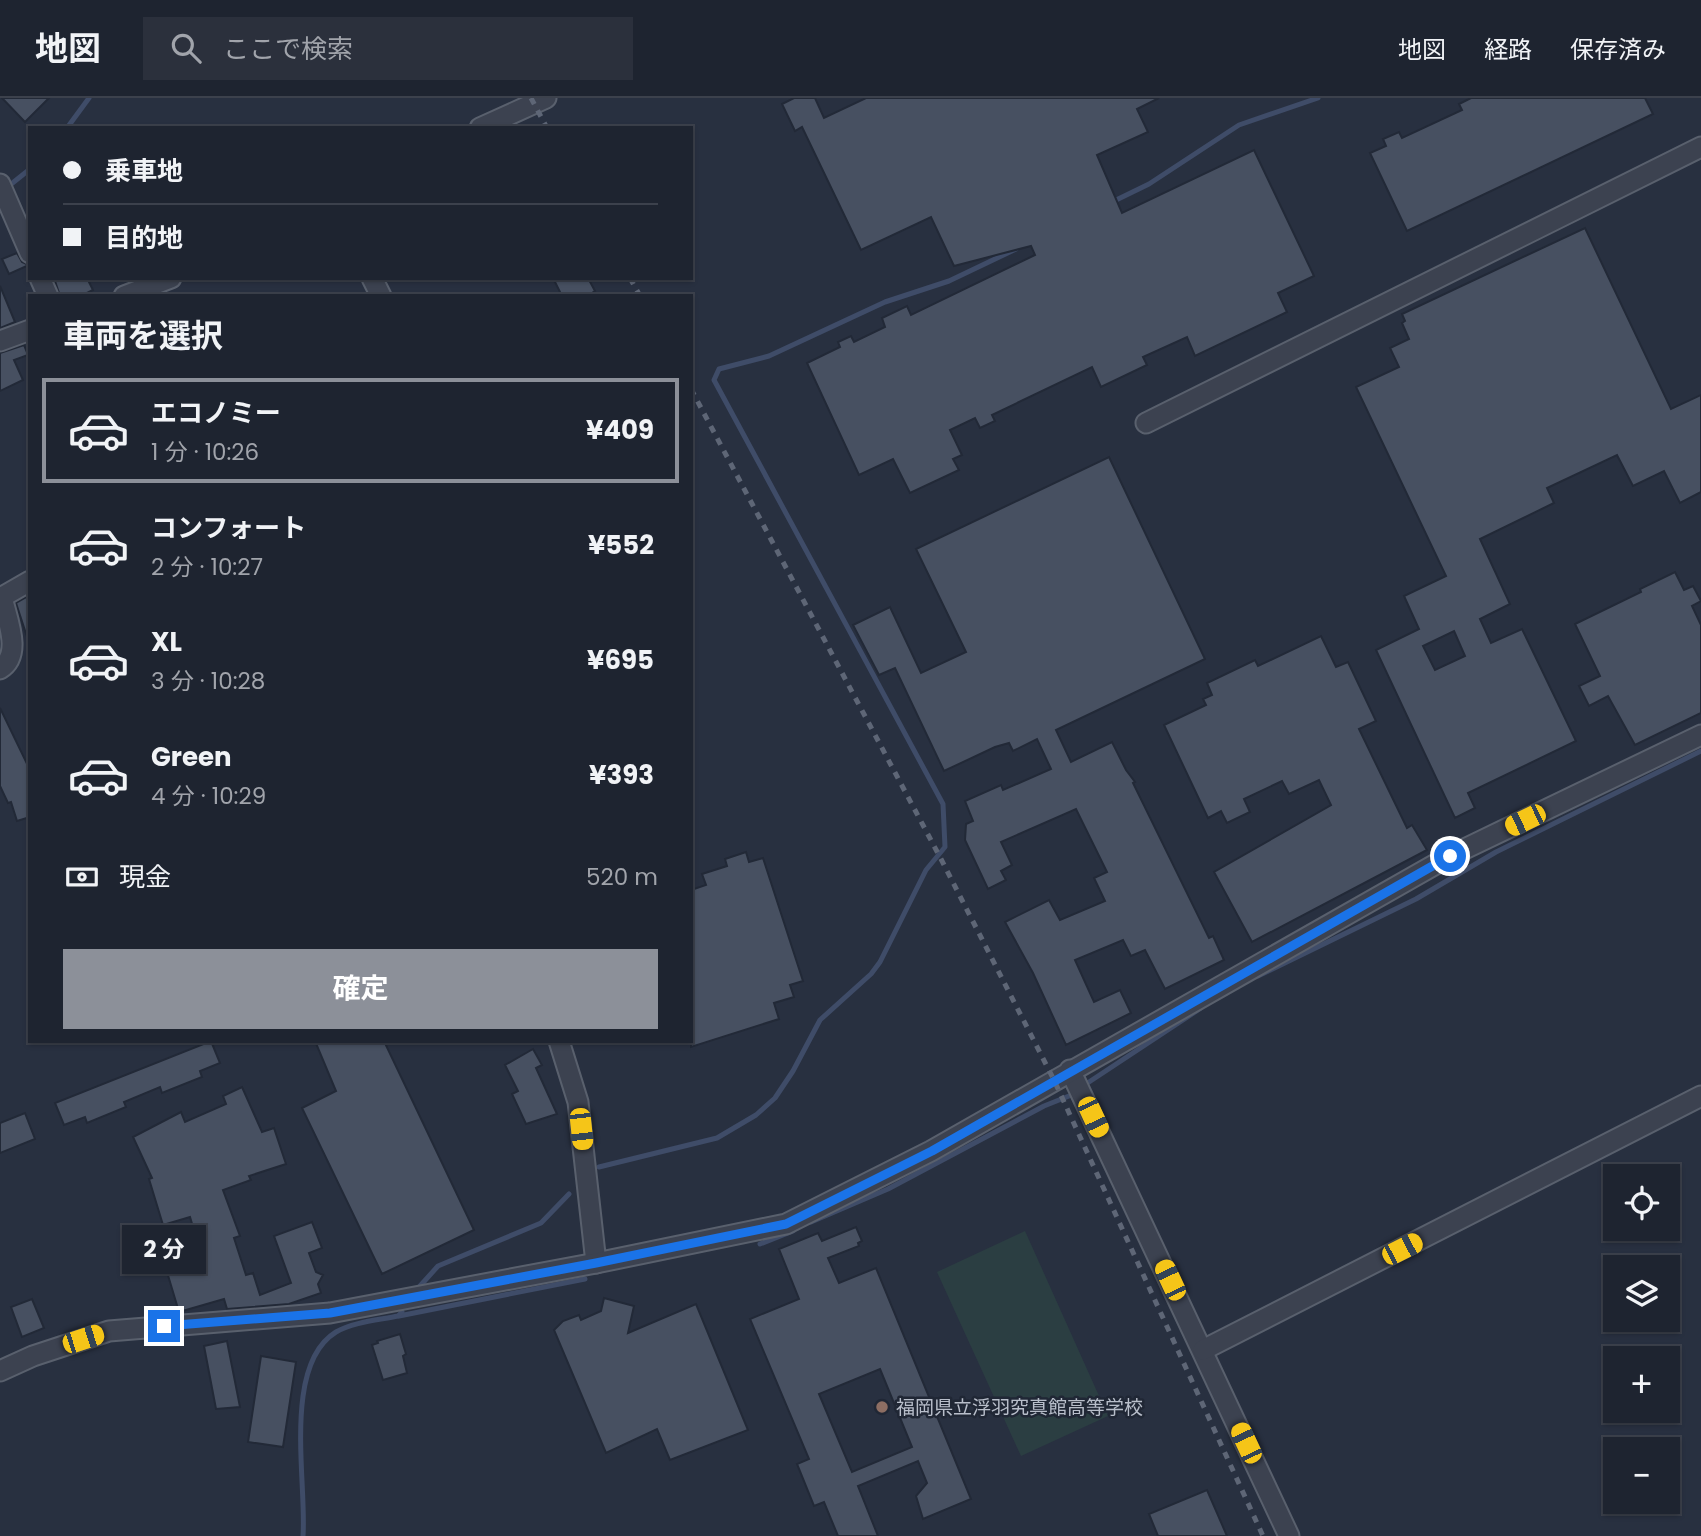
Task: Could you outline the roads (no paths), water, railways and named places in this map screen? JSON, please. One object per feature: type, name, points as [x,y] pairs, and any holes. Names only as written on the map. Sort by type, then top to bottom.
[{"type":"street","points":[[484,126],[546,98]]},
{"type":"street","points":[[1146,423],[1701,147]]},
{"type":"street","points":[[0,184],[28,248]]},
{"type":"street","points":[[129,294],[166,280]]},
{"type":"street","points":[[0,341],[28,331]]},
{"type":"street","points":[[0,669],[6,665],[14,651],[2,597],[28,582]]},
{"type":"street","points":[[0,1371],[33,1356],[108,1331],[330,1313],[786,1224],[932,1151],[1450,856],[1701,735]]},
{"type":"street","points":[[560,1043],[578,1102],[596,1263]]},
{"type":"street","points":[[1070,1070],[1290,1536]]},
{"type":"street","points":[[1203,1350],[1701,1096]]},
{"type":"waterway","points":[[68,126],[89,98]]},
{"type":"waterway","points":[[1110,203],[1149,184],[1239,125],[1318,98]]},
{"type":"waterway","points":[[5,189],[28,171]]},
{"type":"waterway","points":[[599,1167],[717,1138],[756,1115],[775,1098],[820,1020],[871,974],[880,962],[926,870],[945,847],[943,804],[714,380],[719,369],[769,356],[885,302],[949,281],[1016,249]]},
{"type":"waterway","points":[[1258,976],[1416,899],[1496,852],[1701,751]]},
{"type":"waterway","points":[[1089,1082],[1201,1008]]},
{"type":"waterway","points":[[811,1222],[888,1189],[1044,1106],[1069,1096]]},
{"type":"waterway","points":[[420,1286],[438,1266],[541,1223],[569,1194]]},
{"type":"waterway","points":[[760,1244],[793,1231]]},
{"type":"waterway","points":[[399,1316],[585,1279]]},
{"type":"waterway","points":[[303,1536],[301,1426],[303,1397],[309,1370],[319,1348],[336,1332],[358,1324],[398,1316],[402,1312]]},
{"type":"railway","points":[[531,98],[546,126]]},
{"type":"railway","points":[[631,280],[639,294]]},
{"type":"railway","points":[[693,393],[941,859],[1054,1080],[1263,1536]]},
{"type":"place","name":"福岡県立浮羽究真館高等学校","points":[[882,1407]]}]
